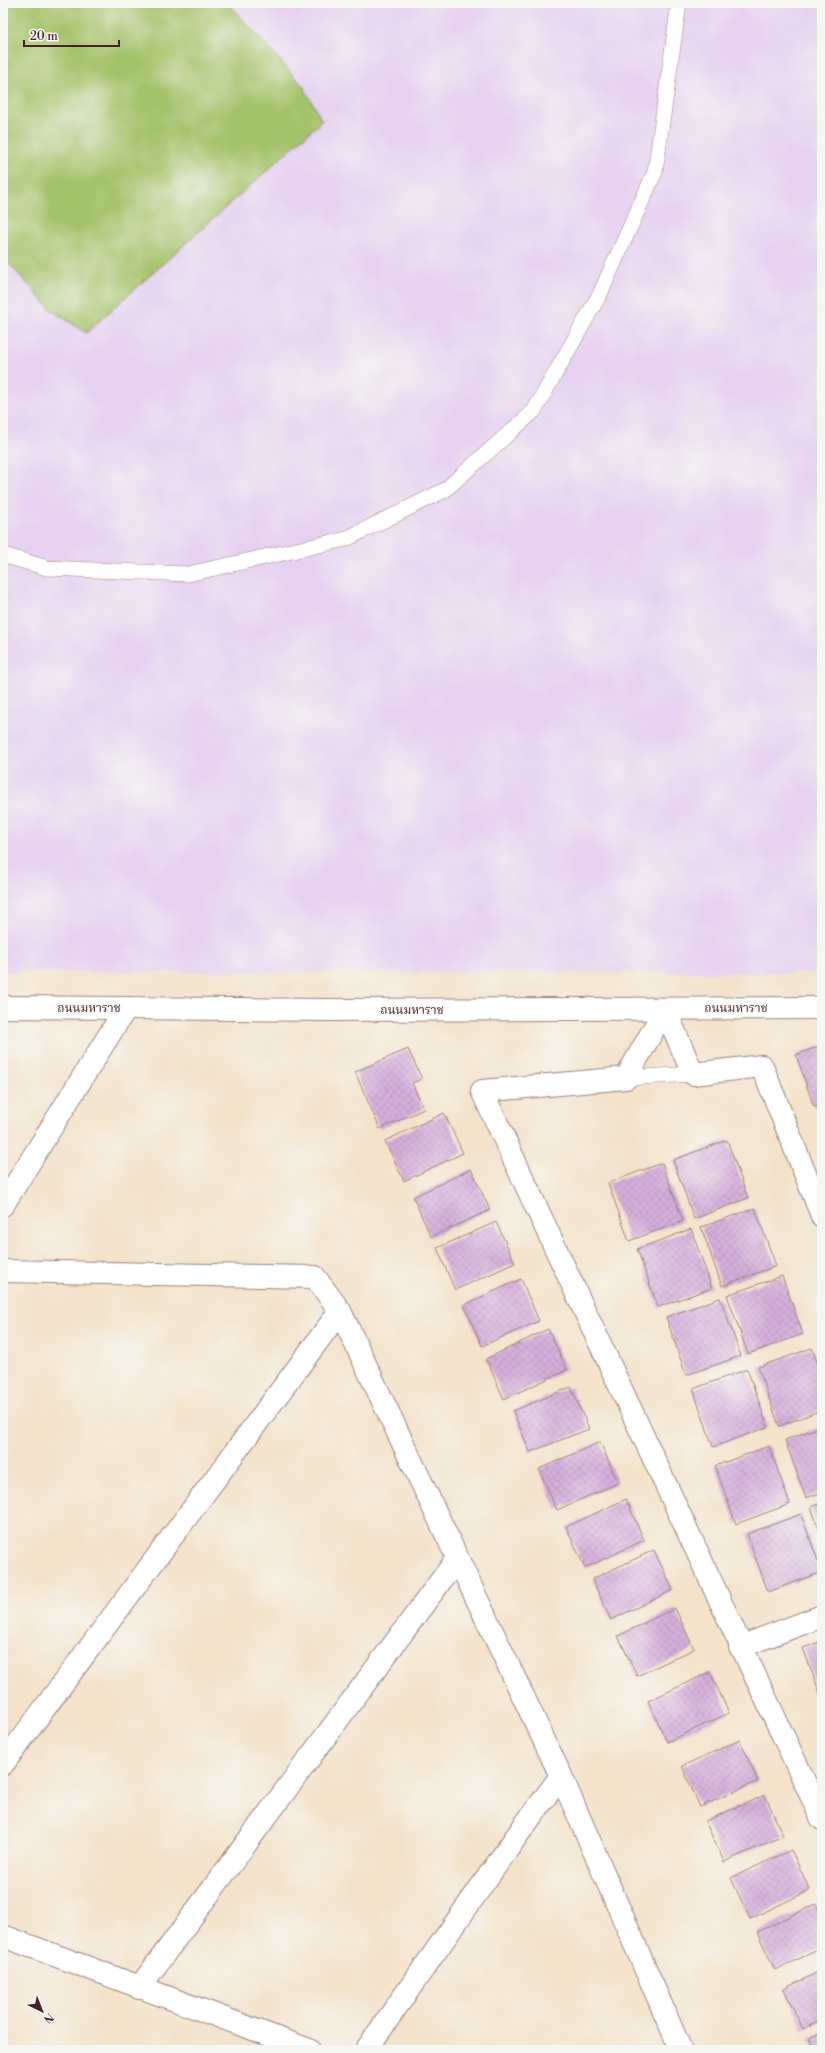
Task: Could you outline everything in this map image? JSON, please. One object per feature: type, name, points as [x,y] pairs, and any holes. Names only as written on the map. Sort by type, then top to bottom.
[{"type":"street","name":"ถนนมหาราช","points":[[3,1007],[329,1010],[822,1008]]},
{"type":"street","points":[[3,1205],[126,1008]]},
{"type":"street","points":[[665,1008],[693,1074],[762,1066],[822,1216]]},
{"type":"street","points":[[665,1008],[626,1078],[482,1091],[740,1647],[822,1819]]},
{"type":"street","points":[[3,1271],[315,1277],[340,1311],[561,1776],[681,2050]]},
{"type":"street","points":[[3,1764],[340,1311]]},
{"type":"street","points":[[139,1988],[457,1559]]},
{"type":"street","points":[[740,1647],[822,1616]]},
{"type":"street","points":[[366,2050],[516,1837],[561,1776]]},
{"type":"street","points":[[3,1936],[139,1988],[309,2050]]},
{"type":"lane","points":[[3,555],[46,568],[188,574],[346,539],[445,490],[534,411],[600,294],[655,172],[679,3]]},
{"type":"lane","points":[[626,1078],[693,1074]]},
{"type":"shaded area","points":[[3,3],[822,3],[822,973],[3,972]]},
{"type":"green space","points":[[3,3],[228,3],[304,87],[322,121],[86,333],[50,309],[3,257]]},
{"type":"building","points":[[822,1045],[822,1104],[814,1107],[796,1055]]},
{"type":"building","points":[[408,1049],[422,1079],[412,1083],[424,1109],[380,1129],[355,1072]]},
{"type":"building","points":[[444,1113],[463,1153],[404,1181],[385,1141]]},
{"type":"building","points":[[727,1140],[748,1198],[694,1219],[673,1160]]},
{"type":"building","points":[[662,1163],[683,1221],[629,1241],[608,1183]]},
{"type":"building","points":[[471,1169],[490,1210],[431,1237],[413,1197]]},
{"type":"building","points":[[755,1208],[776,1266],[722,1286],[701,1227]]},
{"type":"building","points":[[496,1222],[515,1263],[455,1290],[437,1248]]},
{"type":"building","points":[[691,1229],[712,1288],[658,1307],[637,1249]]},
{"type":"building","points":[[782,1276],[803,1334],[748,1354],[727,1295]]},
{"type":"building","points":[[521,1279],[539,1321],[482,1346],[464,1305]]},
{"type":"building","points":[[720,1298],[741,1356],[686,1375],[666,1317]]},
{"type":"building","points":[[548,1329],[567,1370],[504,1399],[486,1359]]},
{"type":"building","points":[[812,1348],[822,1376],[822,1410],[779,1426],[758,1367]]},
{"type":"building","points":[[747,1369],[768,1427],[713,1447],[693,1389]]},
{"type":"building","points":[[571,1387],[589,1429],[530,1452],[513,1411]]},
{"type":"building","points":[[822,1426],[822,1492],[806,1498],[785,1440]]},
{"type":"building","points":[[600,1442],[618,1483],[557,1510],[539,1469]]},
{"type":"building","points":[[769,1446],[790,1504],[736,1524],[715,1466]]},
{"type":"building","points":[[626,1499],[644,1540],[585,1568],[566,1527]]},
{"type":"building","points":[[822,1503],[822,1537],[811,1507]]},
{"type":"building","points":[[801,1514],[822,1572],[768,1592],[747,1534]]},
{"type":"building","points":[[654,1550],[673,1590],[611,1620],[592,1579]]},
{"type":"building","points":[[675,1608],[694,1649],[637,1676],[618,1636]]},
{"type":"building","points":[[822,1641],[822,1699],[803,1648]]},
{"type":"building","points":[[710,1672],[729,1713],[667,1742],[648,1701]]},
{"type":"building","points":[[740,1740],[758,1781],[700,1807],[682,1766]]},
{"type":"building","points":[[765,1795],[783,1836],[724,1862],[705,1821]]},
{"type":"building","points":[[791,1850],[810,1890],[750,1919],[731,1878]]},
{"type":"building","points":[[816,1904],[822,1916],[822,1948],[775,1970],[757,1932]]},
{"type":"building","points":[[822,1970],[822,2020],[803,2029],[784,1989]]},
{"type":"building","points":[[822,2032],[822,2050],[814,2050],[809,2038]]}]
